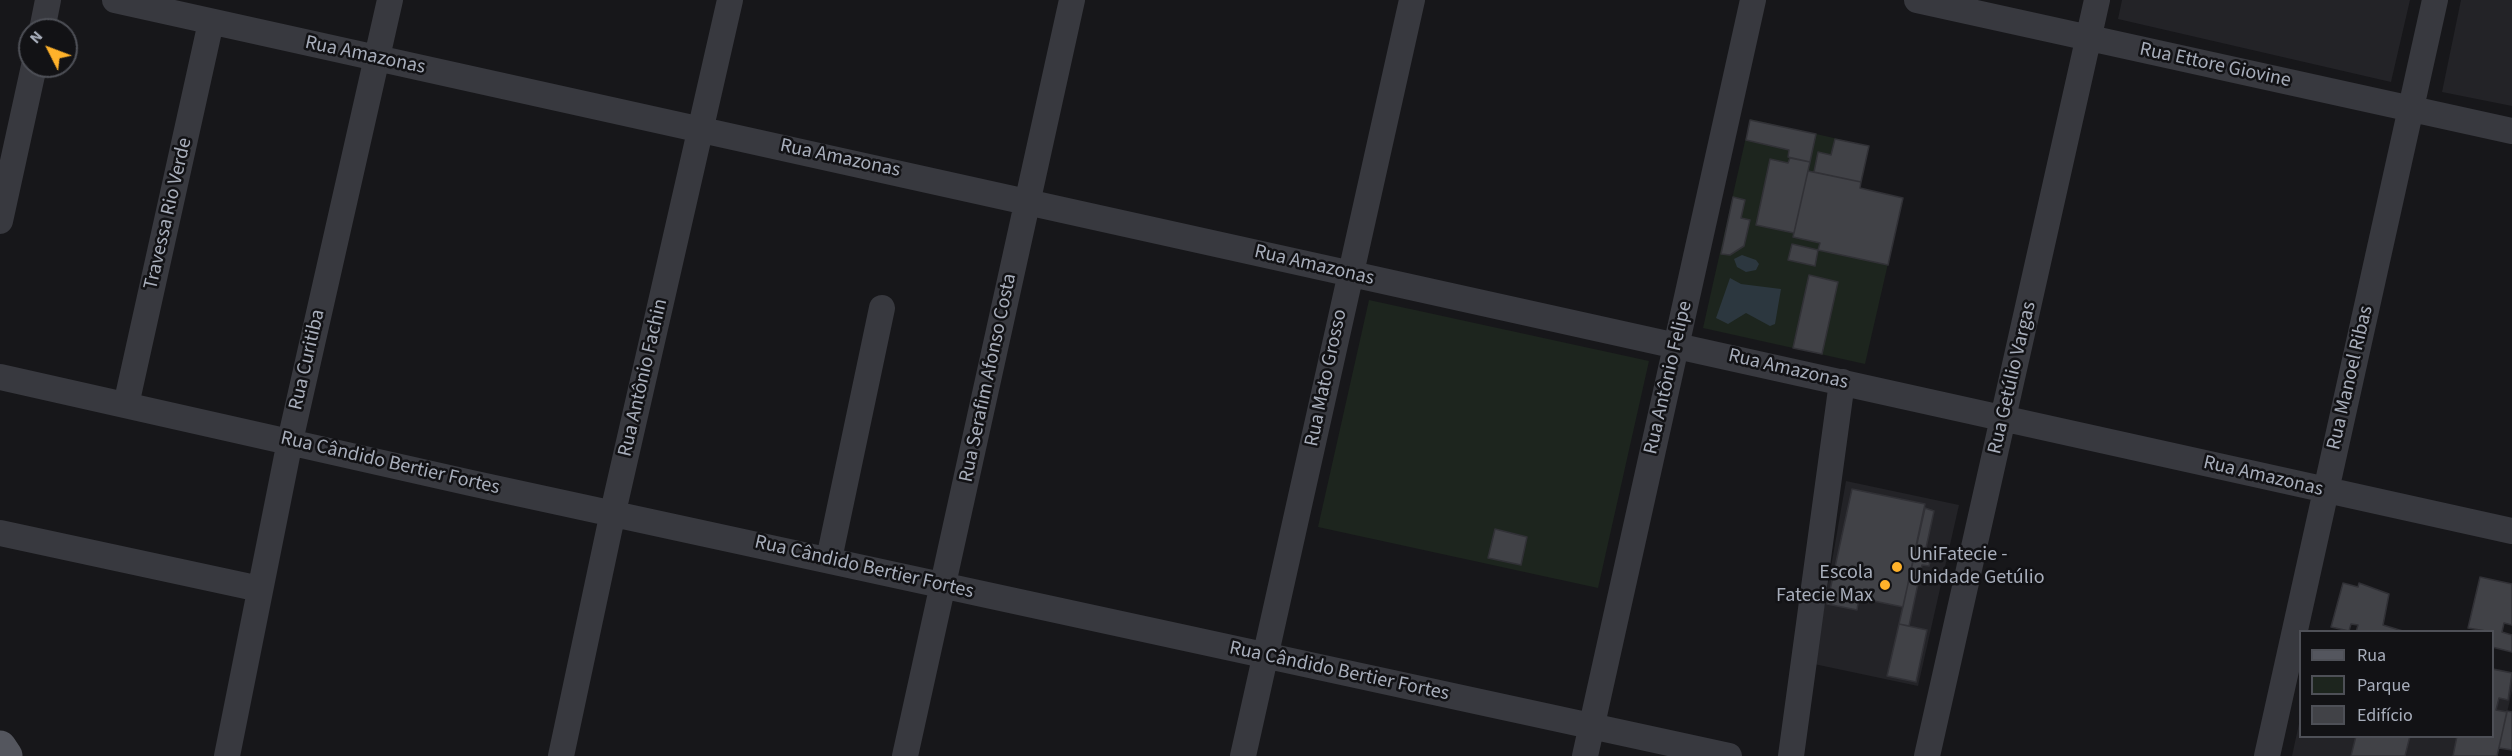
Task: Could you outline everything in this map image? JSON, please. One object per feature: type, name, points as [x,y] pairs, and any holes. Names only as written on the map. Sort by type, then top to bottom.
[{"type":"main road","points":[[0,747],[6,756]]},
{"type":"street","points":[[44,18],[48,0]]},
{"type":"street","name":"Rua Amazonas","points":[[116,0],[2512,531]]},
{"type":"street","name":"Rua Curitiba","points":[[227,756],[290,441],[390,0]]},
{"type":"street","name":"Rua Antônio Fachin","points":[[561,756],[613,512],[730,0]]},
{"type":"street","name":"Rua Serafim Afonso Costa","points":[[905,756],[1072,0]]},
{"type":"street","name":"Rua Mato Grosso","points":[[1243,756],[1412,0]]},
{"type":"street","name":"Rua Antônio Felipe","points":[[1585,756],[1753,0]]},
{"type":"street","name":"Rua Ettore Giovine","points":[[1917,0],[2512,131]]},
{"type":"street","name":"Rua Getúlio Vargas","points":[[1927,756],[2005,419],[2097,0]]},
{"type":"street","name":"Rua Manoel Ribas","points":[[2267,756],[2435,0]]},
{"type":"street","name":"Travessa Rio Verde","points":[[126,405],[211,22]]},
{"type":"street","points":[[0,221],[31,78]]},
{"type":"street","points":[[829,559],[882,308]]},
{"type":"street","name":"Rua Cândido Bertier Fortes","points":[[0,377],[471,483],[829,559],[1266,657],[1592,724],[1729,756]]},
{"type":"street","points":[[1791,756],[1842,382]]},
{"type":"street","points":[[0,533],[260,589]]},
{"type":"shaded area","points":[[2122,0],[2410,0],[2391,82],[2118,19]]},
{"type":"shaded area","points":[[2461,0],[2512,0],[2512,106],[2442,92]]},
{"type":"shaded area","points":[[1742,255],[1756,260],[1759,264],[1756,270],[1746,272],[1737,267],[1734,259]]},
{"type":"shaded area","points":[[1730,278],[1741,284],[1781,289],[1775,324],[1770,326],[1746,313],[1728,324],[1716,318]]},
{"type":"shaded area","name":"Escola Fatecie Max","points":[[1846,481],[1959,505],[1918,686],[1814,664]]},
{"type":"shaded area","points":[[2494,668],[2512,672],[2512,691],[2497,756],[2292,756],[2299,724],[2299,738],[2494,738]]},
{"type":"green space","points":[[1750,119],[1869,146],[1860,188],[1903,198],[1865,364],[1703,328]]},
{"type":"green space","points":[[1369,300],[1649,361],[1598,588],[1318,527]]},
{"type":"building","points":[[1750,120],[1816,134],[1810,162],[1788,157],[1789,150],[1746,140]]},
{"type":"building","points":[[1835,139],[1869,146],[1861,182],[1814,172],[1818,152],[1831,155]]},
{"type":"building","points":[[1790,158],[1810,162],[1794,233],[1756,225],[1770,159],[1788,163]]},
{"type":"building","points":[[1808,171],[1861,182],[1860,188],[1903,198],[1888,265],[1818,250],[1820,243],[1793,237]]},
{"type":"building","points":[[1733,197],[1745,200],[1741,218],[1750,220],[1744,246],[1730,255],[1721,254]]},
{"type":"building","points":[[1792,244],[1818,250],[1815,266],[1788,260]]},
{"type":"building","points":[[1809,275],[1838,282],[1822,354],[1793,348]]},
{"type":"building","points":[[1852,489],[1925,504],[1903,607],[1859,598],[1857,610],[1827,604]]},
{"type":"building","points":[[1925,508],[1934,511],[1926,548],[1933,549],[1929,566],[1922,565],[1909,626],[1899,624]]},
{"type":"building","points":[[1495,529],[1527,537],[1521,565],[1488,558]]},
{"type":"building","points":[[2480,577],[2512,584],[2512,625],[2504,623],[2502,632],[2512,635],[2512,652],[2494,648],[2494,630],[2468,628]]},
{"type":"building","points":[[2343,583],[2358,587],[2359,583],[2389,594],[2383,625],[2399,630],[2357,630],[2358,625],[2351,624],[2349,630],[2331,627]]},
{"type":"building","points":[[1899,624],[1927,630],[1916,682],[1887,676]]},
{"type":"building","points":[[2494,669],[2512,673],[2508,700],[2499,698],[2496,710],[2507,712],[2497,756],[2453,756],[2457,738],[2494,738]]},
{"type":"building","points":[[2507,711],[2512,712],[2512,750],[2499,748]]},
{"type":"building","points":[[2356,738],[2410,738],[2405,756],[2351,756]]},
{"type":"place","name":"UniFatecie - Unidade Getúlio","points":[[1897,567]]},
{"type":"place","name":"Escola Fatecie Max","points":[[1885,585]]}]
